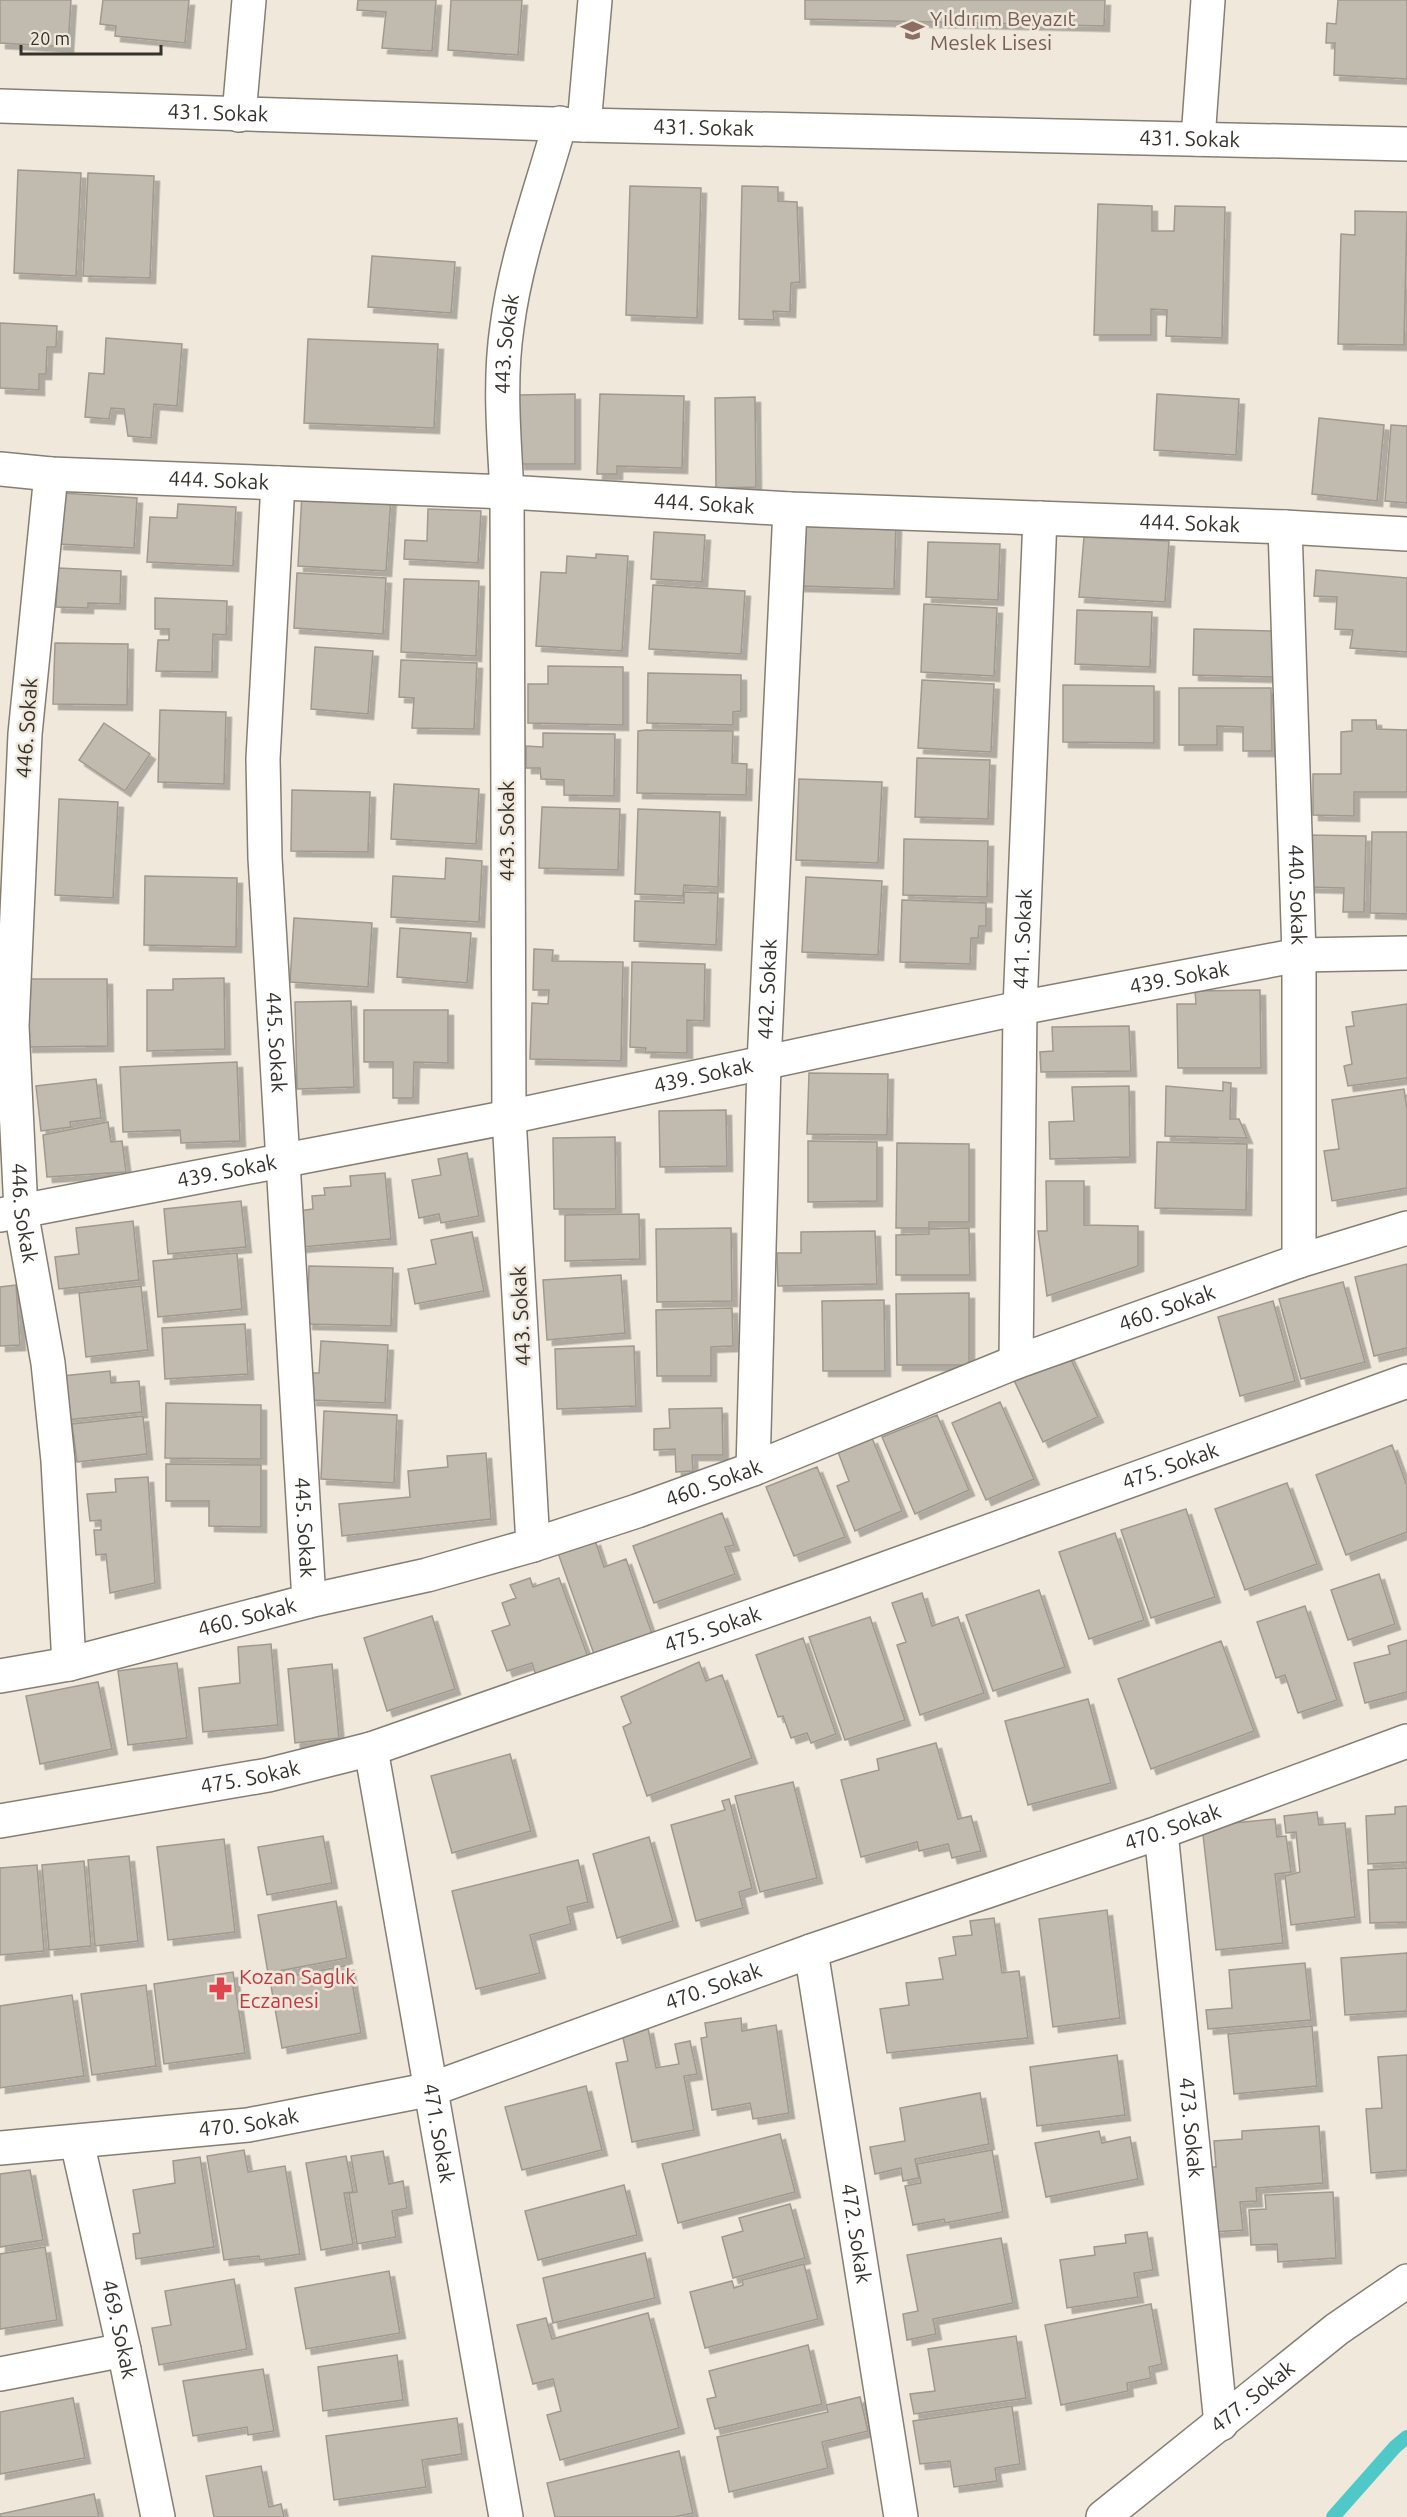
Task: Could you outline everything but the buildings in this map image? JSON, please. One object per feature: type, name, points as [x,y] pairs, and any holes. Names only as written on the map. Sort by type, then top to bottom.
[{"type":"street","points":[[238,115],[249,0]]},
{"type":"street","name":"443. Sokak","points":[[533,1545],[508,1117],[507,492],[503,401],[506,328],[519,261],[572,124],[595,0]]},
{"type":"street","points":[[1198,139],[1208,0]]},
{"type":"street","name":"431. Sokak","points":[[0,106],[238,115],[1407,144]]},
{"type":"street","name":"444. Sokak","points":[[0,469],[51,474],[507,492],[790,509],[1285,527],[1407,534]]},
{"type":"street","name":"446. Sokak","points":[[51,474],[26,734],[18,874],[12,1026],[10,1213],[50,1385],[58,1461],[69,1664]]},
{"type":"street","name":"445. Sokak","points":[[278,483],[263,759],[265,858],[309,1602]]},
{"type":"street","name":"442. Sokak","points":[[753,1469],[764,1064],[790,509]]},
{"type":"street","name":"441. Sokak","points":[[1016,1362],[1020,1008],[1040,518]]},
{"type":"street","name":"440. Sokak","points":[[1285,527],[1299,956],[1299,1261]]},
{"type":"street","name":"439. Sokak","points":[[10,1213],[508,1117],[1020,1008],[1299,956],[1407,953]]},
{"type":"street","name":"460. Sokak","points":[[0,1676],[69,1664],[309,1602],[427,1575],[533,1545],[637,1511],[753,1469],[1016,1362],[1299,1261],[1407,1228]]},
{"type":"street","name":"475. Sokak","points":[[0,1821],[268,1775],[371,1749],[1407,1381]]},
{"type":"street","name":"470. Sokak","points":[[0,2148],[248,2125],[432,2089],[812,1951],[1161,1832],[1407,1742]]},
{"type":"street","name":"471. Sokak","points":[[371,1749],[506,2517]]},
{"type":"street","name":"473. Sokak","points":[[1161,1832],[1221,2424]]},
{"type":"street","name":"472. Sokak","points":[[812,1951],[901,2517]]},
{"type":"street","name":"469. Sokak","points":[[76,2142],[124,2350],[158,2517]]},
{"type":"street","name":"477. Sokak","points":[[1103,2517],[1337,2330],[1407,2281]]},
{"type":"street","points":[[0,2374],[124,2350]]},
{"type":"waterway","points":[[1333,2517],[1395,2447],[1407,2437]]},
{"type":"place","name":"Yıldırım Beyazıt Meslek Lisesi","points":[[912,31]]},
{"type":"place","name":"Kozan Saglık Eczanesi","points":[[221,1989]]}]
